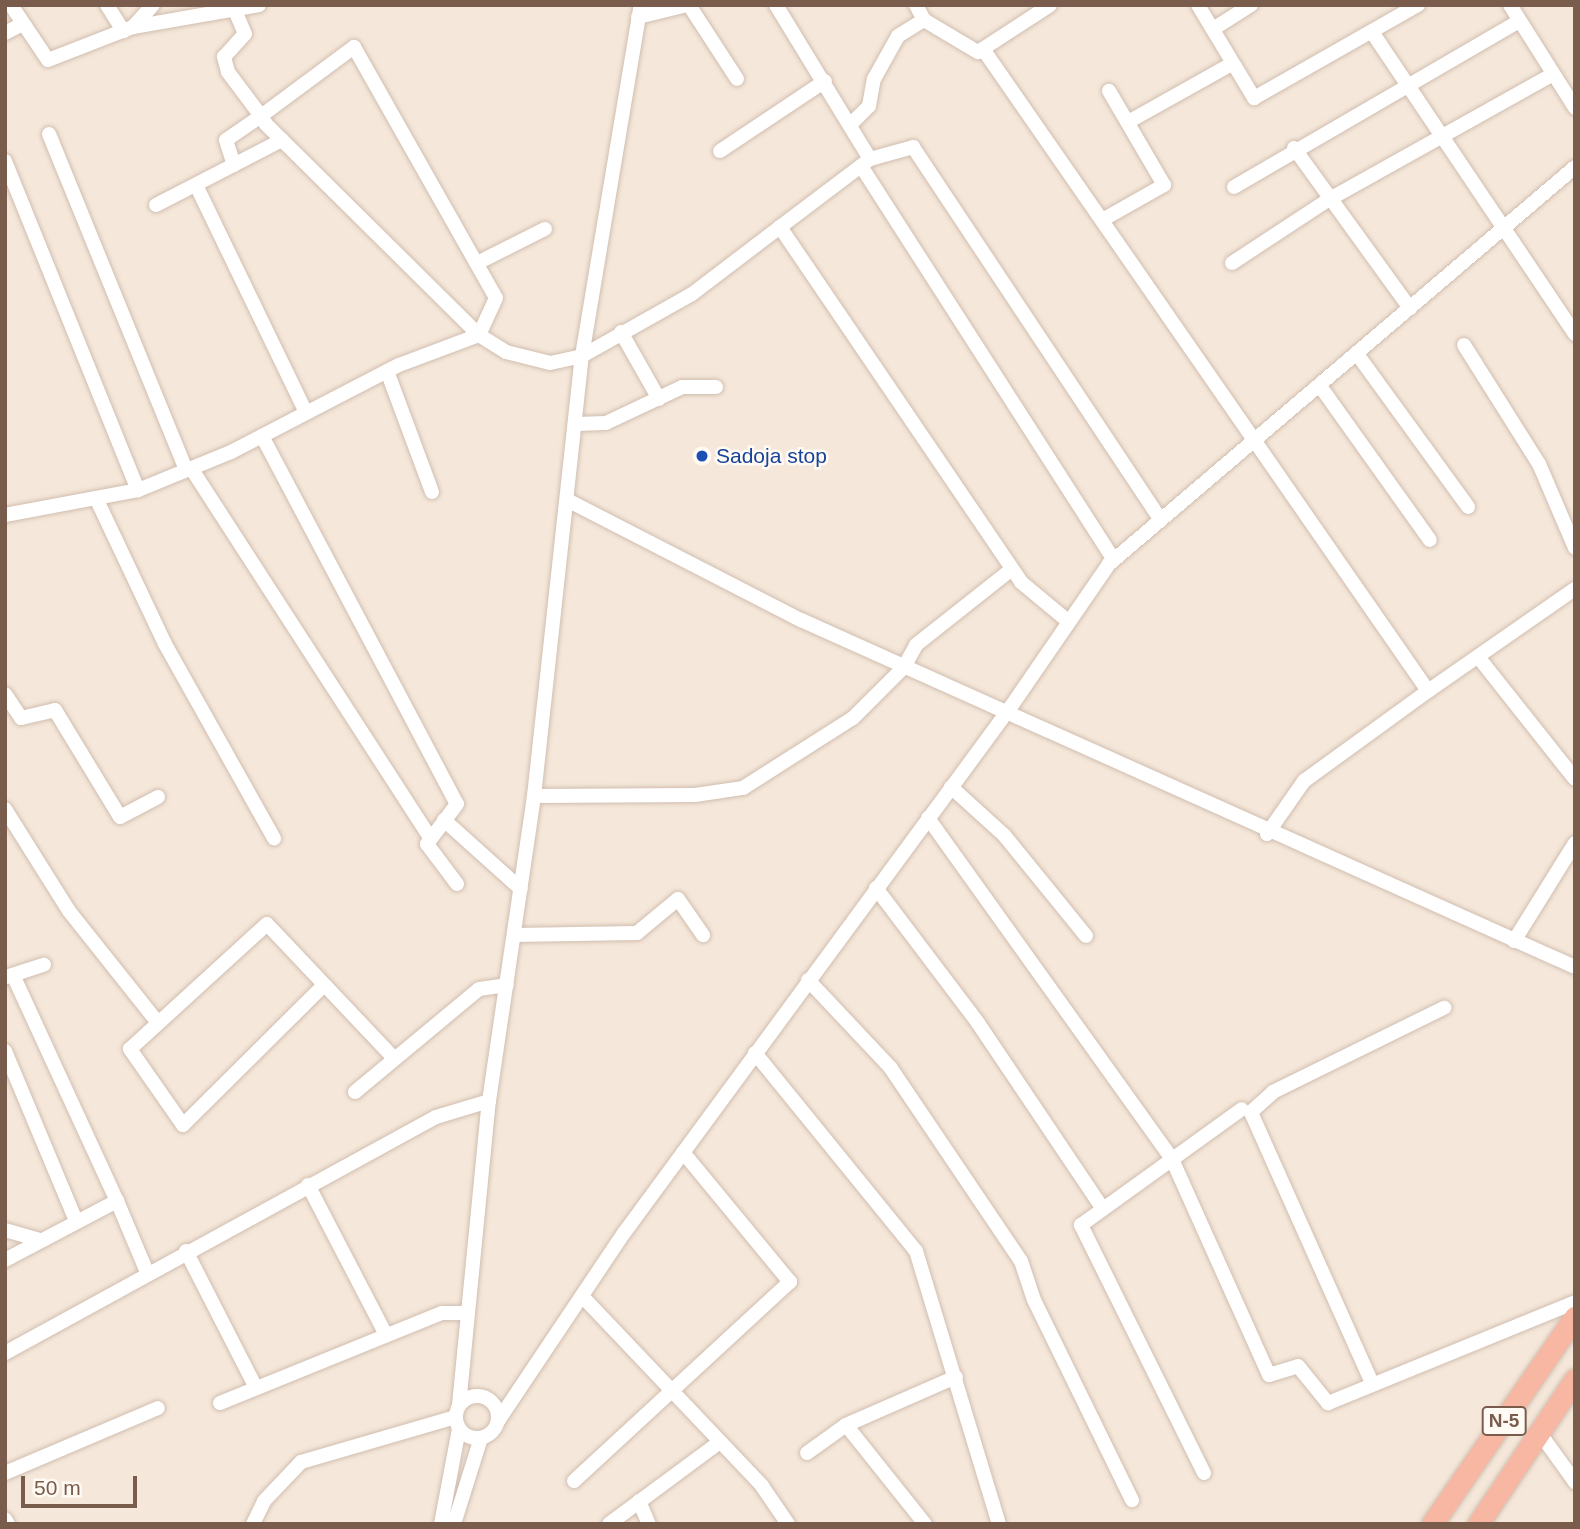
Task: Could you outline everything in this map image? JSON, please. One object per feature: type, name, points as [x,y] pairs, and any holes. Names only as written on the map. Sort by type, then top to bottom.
[{"type":"highway","name":"N-5","points":[[1432,1524],[1575,1317]]},
{"type":"highway","name":"N-5","points":[[1478,1524],[1575,1379]]},
{"type":"street","points":[[11,5],[21,25],[48,60],[128,29],[259,5]]},
{"type":"street","points":[[107,5],[128,29]]},
{"type":"street","points":[[128,29],[153,5]]},
{"type":"street","points":[[448,1522],[489,1101],[534,796],[569,501],[582,356],[639,11],[688,5],[737,79]]},
{"type":"street","points":[[776,5],[850,125],[865,162],[1114,560]]},
{"type":"street","points":[[916,5],[924,20],[978,52],[1050,5]]},
{"type":"street","points":[[1198,5],[1254,98],[1418,5]]},
{"type":"street","points":[[1213,29],[1251,5]]},
{"type":"street","points":[[1510,5],[1518,22],[1575,108]]},
{"type":"street","points":[[235,10],[245,34],[224,57],[261,116],[282,140],[479,335],[506,352],[550,363],[582,356],[692,294],[865,162],[913,147],[1161,520]]},
{"type":"street","points":[[850,125],[869,106],[874,79],[898,36],[924,20]]},
{"type":"street","points":[[1234,187],[1294,148],[1518,22]]},
{"type":"street","points":[[5,33],[21,25]]},
{"type":"street","points":[[1372,32],[1439,138],[1575,334]]},
{"type":"street","points":[[5,515],[138,490],[262,436],[387,371],[479,335],[496,298],[354,47],[226,140],[234,165]]},
{"type":"street","points":[[983,49],[1104,219],[1253,442],[1428,691]]},
{"type":"street","points":[[1128,122],[1233,62]]},
{"type":"street","points":[[1231,263],[1328,200],[1552,75]]},
{"type":"street","points":[[720,151],[825,81]]},
{"type":"street","points":[[1104,219],[1164,184],[1109,91]]},
{"type":"street","points":[[49,134],[188,469],[430,838]]},
{"type":"street","points":[[156,205],[282,140]]},
{"type":"street","points":[[1294,148],[1328,200],[1410,308]]},
{"type":"street","points":[[5,161],[138,490]]},
{"type":"street","points":[[448,1522],[481,1438],[498,1421],[683,1152],[1010,708],[1114,560],[1575,167]]},
{"type":"street","points":[[196,185],[306,413]]},
{"type":"street","points":[[780,227],[1012,569],[1069,622]]},
{"type":"street","points":[[477,263],[545,229]]},
{"type":"street","points":[[621,332],[659,399]]},
{"type":"street","points":[[1464,345],[1539,464],[1575,548]]},
{"type":"street","points":[[1357,354],[1468,506]]},
{"type":"street","points":[[387,371],[432,492]]},
{"type":"street","points":[[1320,386],[1430,540]]},
{"type":"street","points":[[576,424],[606,423],[682,387],[716,387]]},
{"type":"street","points":[[262,436],[457,804],[427,844],[457,884]]},
{"type":"street","points":[[96,498],[165,645],[274,838]]},
{"type":"street","points":[[569,501],[904,667],[1010,708],[1267,834],[1575,967]]},
{"type":"street","points":[[534,796],[695,795],[743,788],[828,738],[904,667],[916,645],[1012,569]]},
{"type":"street","points":[[1267,834],[1304,781],[1575,589]]},
{"type":"street","points":[[1479,658],[1575,779]]},
{"type":"street","points":[[5,694],[21,718],[55,710],[120,817],[158,797]]},
{"type":"street","points":[[951,787],[1004,835],[1086,936]]},
{"type":"street","points":[[5,809],[69,911],[158,1023]]},
{"type":"street","points":[[928,818],[1171,1157],[1269,1375],[1298,1366],[1328,1403],[1575,1302]]},
{"type":"street","points":[[444,820],[521,889]]},
{"type":"street","points":[[1514,941],[1575,843]]},
{"type":"street","points":[[876,888],[978,1023],[1101,1206]]},
{"type":"street","points":[[514,935],[637,933],[678,899],[703,935]]},
{"type":"street","points":[[322,987],[183,1125],[130,1049],[267,923],[322,987],[391,1055]]},
{"type":"street","points":[[44,965],[9,976],[148,1272]]},
{"type":"street","points":[[808,980],[898,1077],[1021,1261],[1034,1300],[1132,1500]]},
{"type":"street","points":[[355,1092],[391,1055],[479,989],[507,985]]},
{"type":"street","points":[[1372,1383],[1251,1112],[1273,1092],[1444,1008]]},
{"type":"street","points":[[5,1051],[76,1221]]},
{"type":"street","points":[[755,1053],[912,1245],[956,1377],[999,1524]]},
{"type":"street","points":[[5,1353],[186,1251],[436,1117],[489,1101]]},
{"type":"street","points":[[1203,1473],[1083,1230],[1083,1221],[1242,1109]]},
{"type":"street","points":[[574,1482],[674,1393],[790,1282],[683,1152]]},
{"type":"street","points":[[308,1185],[386,1335]]},
{"type":"street","points":[[5,1260],[117,1202]]},
{"type":"street","points":[[5,1230],[41,1240]]},
{"type":"street","points":[[186,1251],[256,1388]]},
{"type":"street","points":[[582,1296],[720,1442],[788,1524]]},
{"type":"street","points":[[220,1403],[442,1313],[467,1313]]},
{"type":"street","points":[[807,1453],[846,1425],[956,1377]]},
{"type":"street","points":[[253,1524],[264,1501],[301,1462],[458,1417],[482,1397],[492,1403],[498,1421]]},
{"type":"street","points":[[5,1473],[158,1408]]},
{"type":"street","points":[[458,1417],[481,1438]]},
{"type":"street","points":[[846,1425],[925,1524]]},
{"type":"street","points":[[1539,1432],[1575,1482]]},
{"type":"street","points":[[609,1524],[720,1442]]},
{"type":"street","points":[[639,1501],[649,1524]]},
{"type":"street","points":[[5,1519],[8,1524]]},
{"type":"shaded area","points":[[5,5],[1575,5],[1575,1524],[5,1524]]},
{"type":"place","name":"Sadoja stop","points":[[702,456]]}]
